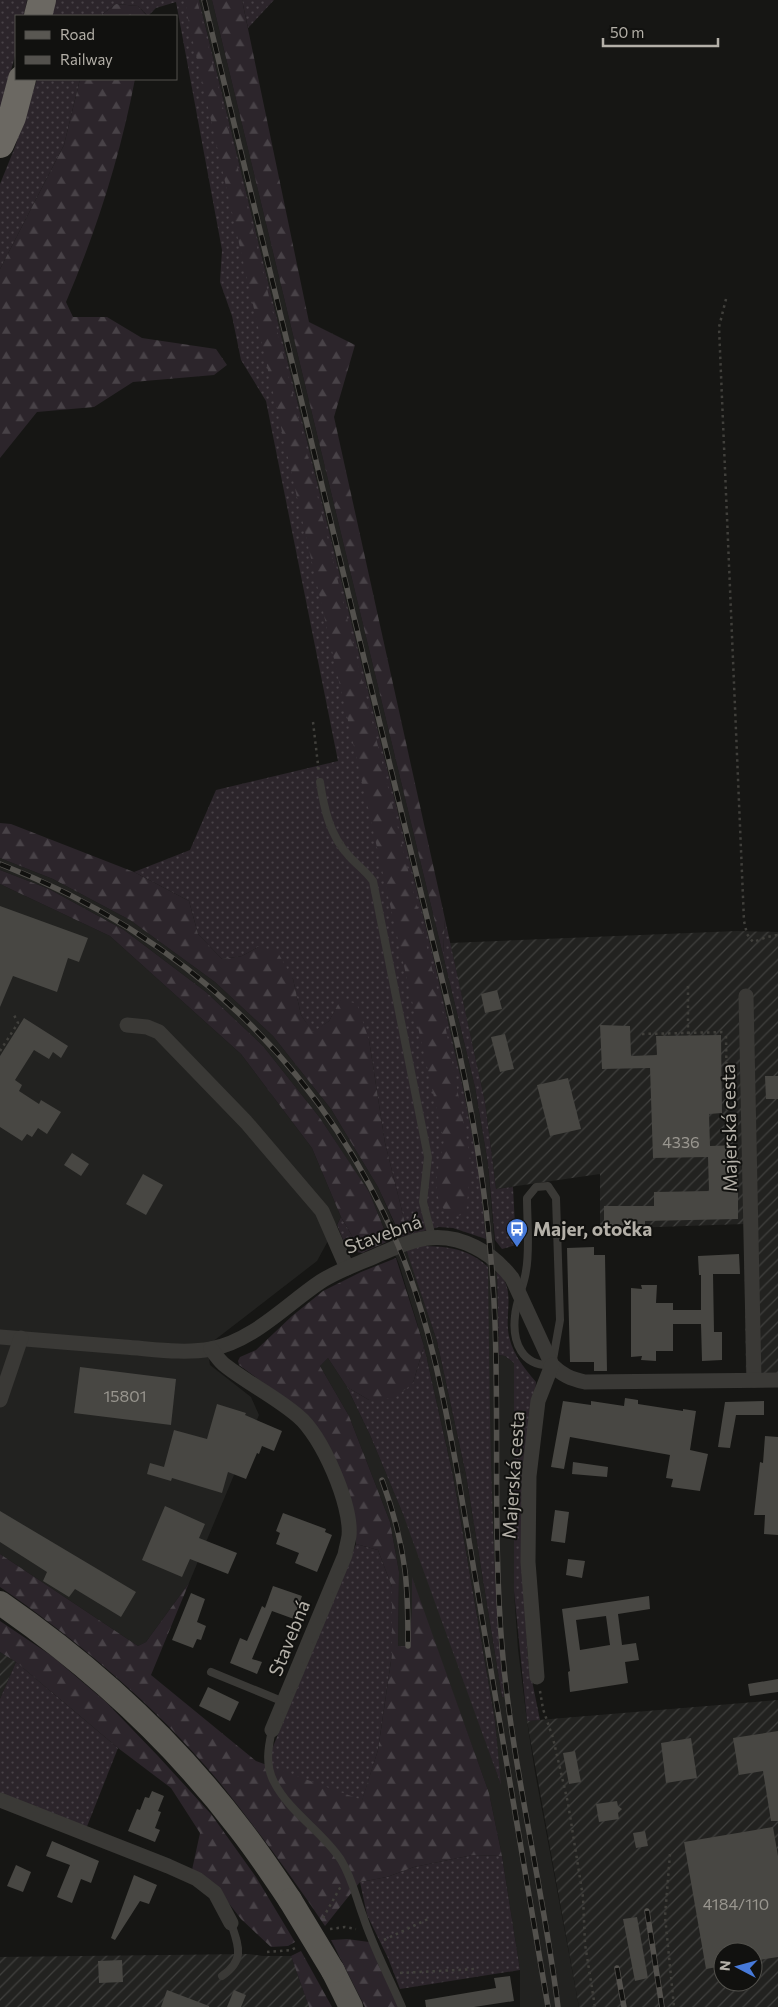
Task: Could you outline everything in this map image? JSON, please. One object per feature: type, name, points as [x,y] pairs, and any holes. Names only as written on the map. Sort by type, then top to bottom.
[{"type":"highway","points":[[38,15],[42,0]]},
{"type":"highway","points":[[0,144],[12,117],[22,80]]},
{"type":"main road","points":[[0,1602],[94,1674],[155,1733],[215,1798],[240,1829],[290,1900],[333,1971],[351,2007]]},
{"type":"street","name":"Majerská cesta","points":[[746,996],[754,1380]]},
{"type":"street","points":[[127,1025],[146,1027],[159,1032],[246,1122],[322,1211],[347,1268]]},
{"type":"street","name":"Stavebná","points":[[0,1337],[184,1351],[211,1349],[231,1343],[254,1331],[322,1280],[408,1242],[438,1236],[458,1240],[492,1256],[502,1266],[512,1278],[552,1365]]},
{"type":"street","points":[[0,1400],[21,1338]]},
{"type":"street","name":"Stavebná","points":[[211,1349],[225,1366],[275,1398],[300,1417],[319,1443],[336,1476],[346,1509],[349,1535],[345,1555],[272,1730]]},
{"type":"street","name":"Majerská cesta","points":[[537,1677],[528,1562],[529,1476],[538,1401],[552,1365]]},
{"type":"street","points":[[552,1365],[560,1374],[585,1382],[778,1380]]},
{"type":"street","points":[[0,1800],[197,1879],[214,1893],[231,1923]]},
{"type":"lane","points":[[320,782],[322,800],[331,831],[348,856],[363,868],[373,881],[428,1157],[423,1202],[432,1237]]},
{"type":"lane","points":[[548,1186],[556,1198],[560,1320],[552,1365],[542,1366],[533,1363],[522,1354],[515,1335],[515,1314],[520,1296],[527,1270],[526,1198],[536,1187],[548,1186]]},
{"type":"lane","name":"Stavebná","points":[[211,1672],[284,1702]]},
{"type":"lane","name":"Stavebná","points":[[272,1730],[268,1749],[268,1764],[273,1781],[284,1798],[328,1843],[348,1873],[363,1917],[402,2007]]},
{"type":"lane","points":[[222,1976],[238,1960],[239,1946],[231,1923]]},
{"type":"path","points":[[726,299],[719,327],[744,920],[747,934],[753,942],[778,935]]},
{"type":"path","points":[[313,722],[320,782]]},
{"type":"path","points":[[688,986],[688,1034]]},
{"type":"path","points":[[0,1051],[18,1023],[13,1013]]},
{"type":"path","points":[[642,1034],[726,1034],[727,1110]]},
{"type":"path","points":[[537,1677],[543,1709],[553,1738],[568,1803],[583,1897],[585,1944],[595,2007]]},
{"type":"path","points":[[670,1854],[665,1916],[674,2007]]},
{"type":"path","points":[[320,1923],[348,1873]]},
{"type":"path","points":[[374,1944],[428,1919]]},
{"type":"path","points":[[388,1973],[476,1969]]},
{"type":"shaded area","points":[[199,0],[212,0],[475,1087],[488,1164],[497,1271],[499,1355],[505,1356],[514,1363],[514,1591],[518,1649],[535,1772],[579,2007],[520,2007],[520,1970],[502,1856],[489,1793],[412,1580],[412,1647],[398,1646],[399,1572],[390,1522],[349,1416],[320,1366],[328,1358],[347,1387],[370,1435],[417,1547],[500,1782],[495,1721],[453,1476],[424,1346],[399,1264],[369,1193],[320,1118],[263,1046],[206,992],[124,930],[49,889],[0,870],[0,858],[53,879],[130,920],[215,982],[273,1036],[331,1109],[378,1187],[410,1259],[437,1341],[466,1475],[502,1697],[504,1697],[498,1637],[491,1522],[486,1239],[463,1088],[433,956]]},
{"type":"shaded area","points":[[0,884],[110,936],[241,1054],[312,1148],[341,1217],[317,1261],[207,1346],[210,1365],[251,1397],[259,1415],[189,1583],[146,1642],[138,1646],[0,1554]]},
{"type":"shaded area","points":[[737,931],[778,932],[778,1373],[746,1375],[744,1224],[600,1229],[600,1174],[496,1189],[485,1102],[450,943]]},
{"type":"shaded area","points":[[0,1652],[16,1662],[0,1699]]},
{"type":"shaded area","points":[[778,1700],[778,2007],[579,2007],[527,1721]]},
{"type":"shaded area","points":[[248,1954],[291,1956],[309,2007],[0,2007],[0,1957]]},
{"type":"green space","points":[[0,0],[27,0],[24,15],[15,15],[15,56],[0,111]]},
{"type":"green space","points":[[54,0],[199,0],[433,956],[463,1088],[478,1166],[486,1239],[453,1228],[439,1227],[408,1235],[385,1143],[369,1040],[341,1000],[329,1021],[313,1033],[301,1015],[293,979],[258,947],[242,956],[222,959],[198,934],[189,901],[134,872],[190,850],[216,790],[338,761],[266,401],[241,360],[232,316],[220,282],[222,250],[176,2],[156,8],[149,15],[138,6],[116,4],[101,15],[51,15]]},
{"type":"green space","points":[[185,0],[197,0],[443,1014],[471,1162],[466,1214],[451,1217],[439,1200],[437,1182],[444,1141]]},
{"type":"green space","points":[[212,0],[242,0],[309,322],[355,345],[334,417],[445,919],[443,955]]},
{"type":"green space","points":[[242,0],[274,0],[248,28]]},
{"type":"green space","points":[[116,4],[138,6],[146,15],[101,15]]},
{"type":"green space","points":[[37,80],[80,80],[64,145],[0,269],[0,184],[15,147]]},
{"type":"green space","points":[[80,80],[135,80],[115,165],[98,220],[66,302],[73,317],[107,317],[142,338],[216,349],[227,365],[214,375],[133,382],[94,407],[37,412],[0,458],[0,269],[64,145]]},
{"type":"green space","points":[[0,823],[11,824],[134,872],[189,901],[198,934],[222,959],[242,956],[258,947],[277,951],[293,979],[301,1015],[313,1032],[329,1021],[341,999],[357,1004],[369,1040],[385,1143],[408,1235],[401,1237],[378,1187],[331,1109],[273,1036],[215,982],[130,920],[53,879],[0,858]]},
{"type":"green space","points":[[0,870],[49,889],[124,930],[206,992],[263,1046],[320,1118],[369,1192],[389,1241],[362,1253],[341,1217],[312,1148],[241,1054],[110,936],[0,884]]},
{"type":"green space","points":[[445,919],[485,1102],[496,1189],[513,1187],[516,1245],[502,1249],[495,1240],[488,1164],[475,1087],[443,955]]},
{"type":"green space","points":[[341,1217],[362,1253],[352,1250],[345,1244],[337,1225]]},
{"type":"green space","points":[[422,1246],[466,1252],[488,1267],[493,1536],[504,1697],[502,1697],[466,1475],[437,1341],[406,1249]]},
{"type":"green space","points":[[396,1258],[424,1346],[413,1383],[395,1398],[369,1400],[347,1387],[328,1358],[320,1366],[349,1416],[390,1522],[399,1572],[398,1646],[408,1646],[412,1613],[412,1577],[489,1793],[502,1856],[473,1855],[414,1867],[387,1877],[360,1882],[325,1926],[234,1800],[171,1728],[88,1653],[0,1587],[0,1554],[138,1646],[146,1642],[189,1583],[151,1675],[256,1761],[362,1800],[378,1750],[392,1654],[392,1587],[378,1550],[356,1544],[353,1507],[342,1478],[277,1393],[239,1365],[238,1361],[240,1357],[256,1350],[292,1316],[323,1291],[361,1272]]},
{"type":"green space","points":[[497,1271],[503,1277],[508,1291],[508,1330],[511,1344],[522,1364],[536,1382],[521,1541],[528,1661],[540,1720],[527,1721],[514,1591],[514,1363],[505,1356],[499,1355]]},
{"type":"green space","points":[[424,1346],[453,1476],[495,1721],[501,1785],[403,1514],[370,1435],[347,1387],[369,1400],[413,1383]]},
{"type":"green space","points":[[356,1544],[378,1550],[392,1587],[392,1654],[378,1750],[362,1801],[272,1768],[272,1749]]},
{"type":"green space","points":[[0,1621],[52,1656],[106,1702],[158,1756],[211,1814],[256,1877],[295,1942],[288,1946],[271,1947],[241,1919],[220,1892],[192,1870],[200,1833],[171,1788],[118,1748],[16,1662],[0,1652]]},
{"type":"green space","points":[[16,1662],[118,1748],[86,1829],[0,1795],[0,1699]]},
{"type":"green space","points":[[473,1855],[502,1856],[520,1970],[400,1989],[388,1958],[367,1915],[360,1882],[387,1877],[414,1867]]},
{"type":"green space","points":[[347,1939],[369,1942],[399,2007],[365,2007],[331,1940]]},
{"type":"green space","points":[[301,1951],[332,2007],[309,2007],[291,1956]]},
{"type":"building","points":[[0,906],[88,938],[79,962],[68,958],[57,992],[13,976],[0,1007]]},
{"type":"building","points":[[497,990],[502,1009],[485,1013],[481,994]]},
{"type":"building","points":[[24,1018],[68,1046],[61,1058],[53,1052],[49,1059],[34,1050],[15,1080],[22,1085],[19,1091],[39,1104],[41,1100],[61,1112],[47,1134],[38,1128],[32,1137],[27,1134],[22,1141],[0,1127],[0,1056]]},
{"type":"building","points":[[600,1025],[630,1026],[631,1056],[657,1055],[656,1036],[721,1035],[722,1113],[709,1114],[710,1146],[738,1145],[738,1219],[645,1221],[645,1225],[604,1226],[604,1206],[654,1206],[654,1192],[709,1191],[708,1157],[653,1158],[650,1068],[602,1069]]},
{"type":"building","points":[[505,1034],[514,1069],[500,1072],[491,1037]]},
{"type":"building","points":[[765,1076],[778,1076],[778,1099],[766,1099]]},
{"type":"building","points":[[568,1078],[581,1129],[550,1136],[537,1085]]},
{"type":"building","points":[[72,1153],[89,1164],[81,1176],[64,1165]]},
{"type":"building","points":[[143,1174],[163,1185],[146,1215],[126,1204]]},
{"type":"building","points":[[594,1247],[594,1255],[605,1255],[607,1371],[594,1371],[594,1362],[570,1362],[567,1248]]},
{"type":"building","points":[[739,1254],[740,1274],[713,1274],[714,1332],[722,1332],[722,1360],[702,1361],[701,1324],[673,1324],[673,1351],[656,1351],[656,1361],[641,1360],[642,1356],[631,1357],[631,1288],[642,1289],[641,1285],[657,1285],[656,1303],[673,1303],[673,1310],[701,1310],[701,1275],[699,1275],[698,1256]]},
{"type":"building","points":[[80,1367],[176,1379],[171,1425],[74,1413]]},
{"type":"building","points":[[625,1398],[638,1400],[638,1404],[683,1411],[683,1409],[696,1411],[690,1450],[708,1454],[700,1491],[671,1487],[673,1479],[666,1478],[670,1455],[570,1437],[564,1469],[551,1467],[563,1401],[591,1405],[591,1401],[624,1406]]},
{"type":"building","points":[[764,1401],[764,1415],[736,1415],[730,1448],[718,1447],[725,1402]]},
{"type":"building","points":[[217,1404],[246,1413],[245,1415],[282,1431],[274,1451],[262,1446],[246,1479],[228,1472],[222,1493],[172,1478],[171,1481],[147,1474],[150,1463],[164,1467],[174,1430],[207,1439]]},
{"type":"building","points":[[765,1436],[778,1437],[778,1535],[764,1534],[765,1515],[754,1515],[760,1462],[763,1463]]},
{"type":"building","points":[[573,1462],[608,1467],[607,1477],[572,1474]]},
{"type":"building","points":[[165,1506],[205,1524],[199,1538],[237,1553],[228,1574],[190,1559],[182,1577],[142,1560]]},
{"type":"building","points":[[555,1510],[569,1512],[565,1543],[551,1541]]},
{"type":"building","points":[[0,1511],[136,1592],[121,1617],[75,1589],[69,1597],[43,1581],[47,1572],[0,1542]]},
{"type":"building","points":[[283,1513],[326,1529],[325,1532],[332,1535],[317,1572],[295,1563],[299,1553],[276,1544],[280,1533],[276,1531]]},
{"type":"building","points":[[568,1559],[585,1561],[582,1578],[566,1575]]},
{"type":"building","points":[[273,1586],[302,1596],[294,1619],[272,1611],[252,1659],[262,1662],[257,1674],[230,1663],[240,1638],[247,1641],[262,1606],[265,1608]]},
{"type":"building","points":[[191,1593],[205,1599],[197,1622],[206,1626],[201,1640],[197,1639],[193,1648],[172,1640]]},
{"type":"building","points":[[649,1596],[650,1609],[618,1614],[622,1645],[636,1643],[639,1660],[625,1662],[628,1683],[570,1692],[568,1672],[570,1671],[562,1609]],"holes":[[[606,1616],[610,1645],[580,1650],[576,1620]]]},
{"type":"building","points":[[778,1679],[778,1692],[750,1696],[748,1684]]},
{"type":"building","points":[[208,1687],[239,1702],[230,1721],[199,1706]]},
{"type":"building","points":[[778,1731],[778,1821],[771,1821],[763,1771],[739,1775],[733,1738]]},
{"type":"building","points":[[691,1738],[697,1778],[666,1783],[661,1743]]},
{"type":"building","points":[[575,1751],[581,1782],[569,1784],[563,1753]]},
{"type":"building","points":[[152,1791],[164,1796],[158,1811],[161,1812],[155,1828],[160,1830],[155,1842],[128,1831],[137,1809],[140,1810],[145,1797],[149,1798]]},
{"type":"building","points":[[617,1801],[618,1806],[622,1809],[618,1813],[619,1819],[599,1822],[596,1804]]},
{"type":"building","points":[[773,1827],[778,1856],[778,1957],[763,1959],[763,1942],[713,1942],[713,1968],[706,1969],[684,1842]]},
{"type":"building","points":[[645,1831],[648,1846],[636,1848],[633,1833]]},
{"type":"building","points":[[52,1841],[99,1861],[91,1883],[81,1879],[72,1903],[57,1897],[70,1865],[46,1856]]},
{"type":"building","points":[[16,1865],[31,1872],[23,1892],[7,1886]]},
{"type":"building","points":[[134,1875],[157,1885],[149,1904],[140,1901],[115,1940],[111,1938]]},
{"type":"building","points":[[637,1917],[648,1978],[635,1981],[623,1919]]},
{"type":"building","points":[[122,1960],[123,1982],[99,1983],[98,1961]]},
{"type":"building","points":[[510,1976],[514,2001],[474,2007],[426,2007],[425,2000],[496,1988],[494,1978]]},
{"type":"building","points":[[167,1990],[209,2006],[209,2007],[161,2007]]},
{"type":"building","points":[[234,1990],[246,1995],[241,2007],[227,2007]]},
{"type":"railway","points":[[204,0],[449,1008],[480,1164],[490,1243],[495,1323],[497,1526],[502,1647],[513,1737],[558,2007]]},
{"type":"railway","points":[[0,864],[66,893],[128,928],[186,968],[239,1013],[287,1064],[329,1119],[367,1180],[409,1273],[427,1330],[447,1417],[548,2007]]},
{"type":"railway","points":[[382,1480],[396,1525],[403,1559],[406,1580],[408,1646]]},
{"type":"railway","points":[[647,1911],[662,2007]]},
{"type":"railway","points":[[617,1968],[624,2007]]},
{"type":"place","name":"Majer, otočka","points":[[517,1248]]}]
